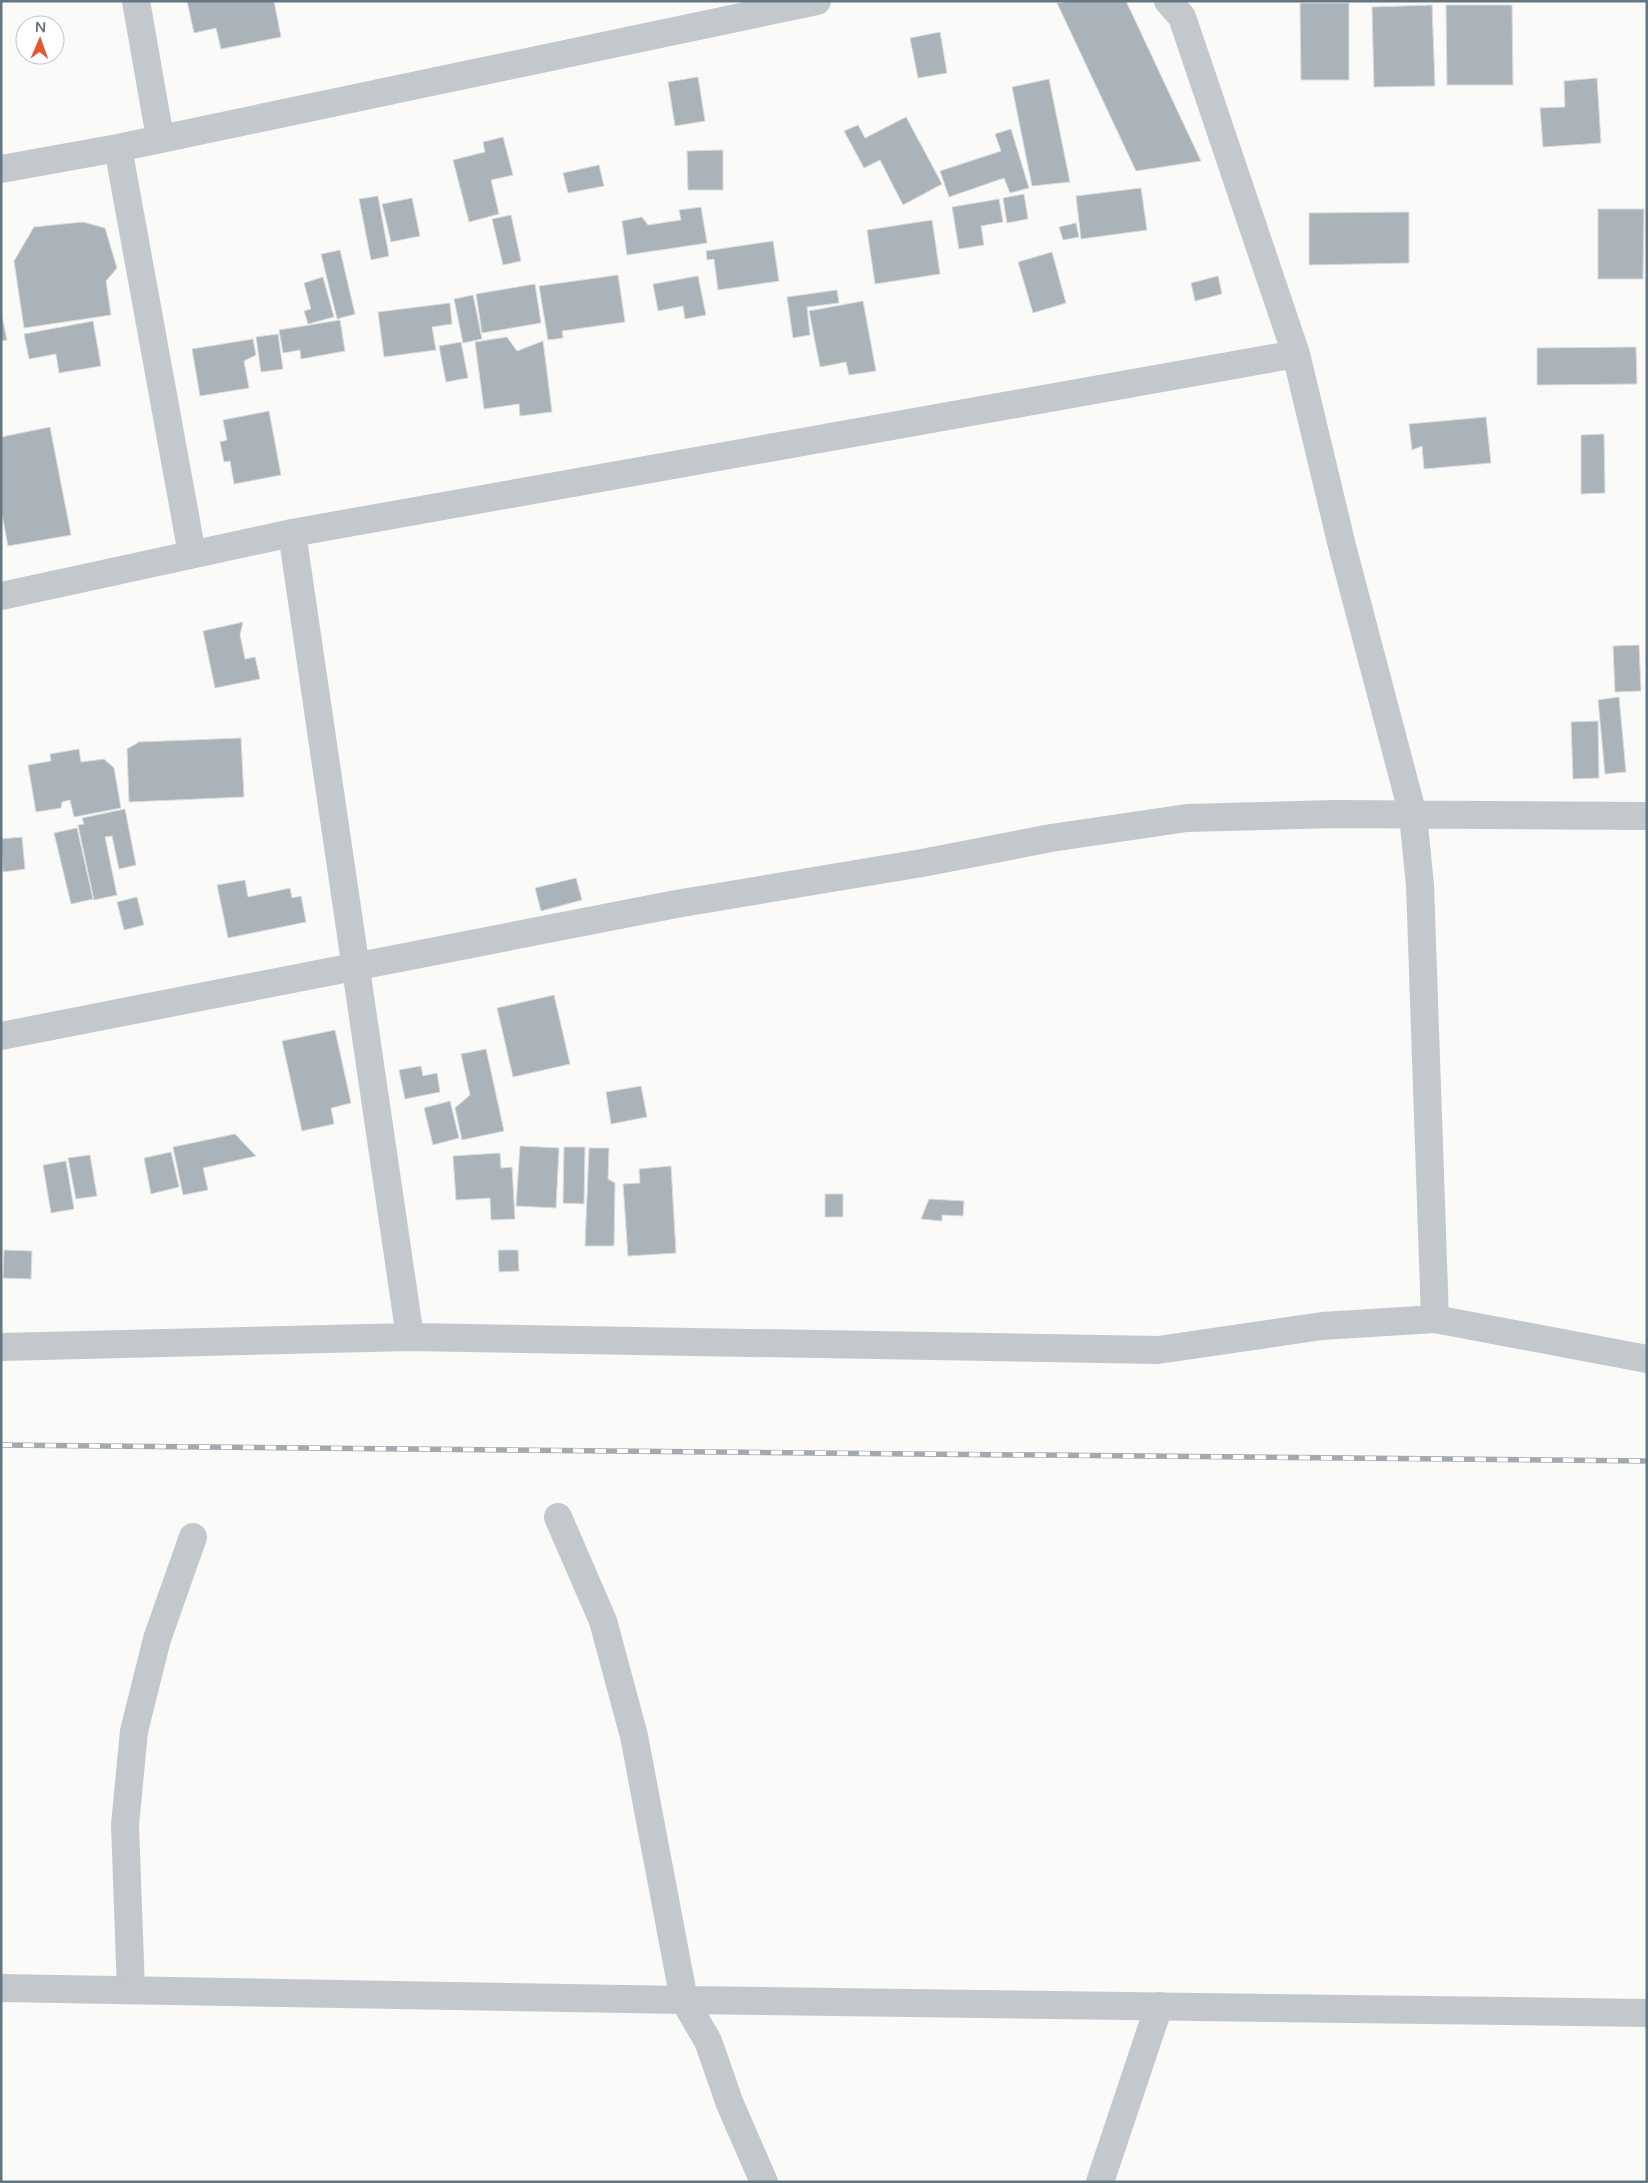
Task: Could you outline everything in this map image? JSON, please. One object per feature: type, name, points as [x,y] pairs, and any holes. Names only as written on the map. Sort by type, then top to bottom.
[{"type":"street","points":[[136,1],[160,138]]},
{"type":"street","points":[[1,169],[118,148],[817,1]]},
{"type":"street","points":[[1179,7],[1296,354],[1342,546],[1413,815],[1420,885],[1435,1319]]},
{"type":"street","points":[[118,148],[192,554]]},
{"type":"street","points":[[1,596],[292,534],[1296,354]]},
{"type":"street","points":[[292,534],[410,1337]]},
{"type":"street","points":[[1,1036],[676,904],[922,863],[1050,838],[1187,818],[1336,814],[1647,816]]},
{"type":"street","points":[[1,1347],[410,1337],[1158,1350],[1322,1326],[1435,1319],[1647,1359]]},
{"type":"street","points":[[558,1517],[603,1621],[634,1736],[684,2000],[708,2041],[730,2104],[764,2182]]},
{"type":"street","points":[[131,1990],[125,1825],[134,1731],[158,1639],[193,1537]]},
{"type":"street","points":[[1,1988],[684,2000],[1647,2013]]},
{"type":"street","points":[[1100,2182],[1159,2006]]},
{"type":"building","points":[[187,1],[274,1],[281,37],[221,49],[216,28],[194,33]]},
{"type":"building","points":[[1072,1],[1126,1],[1201,161],[1136,171],[1057,3]]},
{"type":"building","points":[[1300,3],[1349,3],[1349,80],[1301,80]]},
{"type":"building","points":[[1432,5],[1435,86],[1374,87],[1372,7]]},
{"type":"building","points":[[1446,5],[1512,5],[1513,85],[1447,85]]},
{"type":"building","points":[[940,32],[947,73],[918,78],[910,38]]},
{"type":"building","points":[[698,77],[705,121],[675,126],[668,82]]},
{"type":"building","points":[[1597,78],[1601,143],[1543,147],[1540,108],[1565,107],[1564,81]]},
{"type":"building","points":[[1049,79],[1070,182],[1032,186],[1012,87]]},
{"type":"building","points":[[906,117],[942,184],[903,205],[880,160],[864,168],[844,131],[858,125],[865,138]]},
{"type":"building","points":[[1011,129],[1029,188],[1010,193],[1004,178],[949,197],[940,171],[1001,151],[995,134]]},
{"type":"building","points":[[503,137],[513,175],[491,180],[499,214],[469,222],[453,160],[485,152],[483,142]]},
{"type":"building","points":[[723,150],[723,190],[688,190],[687,151]]},
{"type":"building","points":[[599,165],[604,186],[568,193],[563,173]]},
{"type":"building","points":[[1141,188],[1147,230],[1081,239],[1076,196]]},
{"type":"building","points":[[1024,194],[1028,219],[1007,223],[1003,198]]},
{"type":"building","points":[[378,196],[389,256],[371,260],[359,199]]},
{"type":"building","points":[[412,198],[420,236],[391,242],[382,204]]},
{"type":"building","points":[[999,199],[1003,222],[981,226],[984,245],[959,249],[952,207]]},
{"type":"building","points":[[701,207],[707,243],[627,255],[622,221],[642,217],[648,225],[681,220],[679,210]]},
{"type":"building","points":[[1598,209],[1644,209],[1643,279],[1598,279]]},
{"type":"building","points":[[1409,212],[1409,263],[1309,265],[1309,213]]},
{"type":"building","points":[[511,215],[521,261],[503,265],[492,219]]},
{"type":"building","points":[[932,220],[940,274],[875,284],[867,230]]},
{"type":"building","points":[[83,222],[105,228],[117,268],[106,281],[111,315],[24,328],[14,261],[34,227]]},
{"type":"building","points":[[1076,223],[1079,237],[1063,240],[1059,227]]},
{"type":"building","points":[[773,241],[779,281],[718,290],[714,259],[707,260],[706,251]]},
{"type":"building","points":[[340,250],[355,314],[337,319],[321,254]]},
{"type":"building","points":[[1052,252],[1066,303],[1033,313],[1018,262]]},
{"type":"building","points":[[618,275],[625,322],[562,331],[563,338],[548,340],[539,286]]},
{"type":"building","points":[[698,276],[706,315],[685,319],[683,306],[658,311],[653,284]]},
{"type":"building","points":[[1218,276],[1222,294],[1195,301],[1191,283]]},
{"type":"building","points":[[323,277],[334,317],[308,324],[304,311],[311,309],[304,283]]},
{"type":"building","points":[[535,284],[541,323],[482,333],[476,294]]},
{"type":"building","points":[[837,290],[839,303],[807,307],[810,335],[793,338],[787,297]]},
{"type":"building","points":[[473,295],[482,339],[463,343],[454,299]]},
{"type":"building","points":[[863,301],[876,371],[849,375],[846,362],[820,367],[809,311]]},
{"type":"building","points":[[450,303],[452,324],[432,327],[436,350],[384,357],[378,312]]},
{"type":"building","points":[[1,312],[7,340],[1,341]]},
{"type":"building","points":[[340,320],[345,351],[301,359],[300,350],[283,353],[279,330]]},
{"type":"building","points":[[93,321],[101,366],[59,373],[56,354],[29,359],[24,334]]},
{"type":"building","points":[[278,334],[283,369],[261,372],[256,337]]},
{"type":"building","points":[[507,337],[517,351],[543,341],[552,412],[520,416],[519,404],[484,409],[475,342]]},
{"type":"building","points":[[253,339],[256,355],[244,361],[249,388],[200,396],[192,349]]},
{"type":"building","points":[[461,342],[468,378],[446,382],[439,346]]},
{"type":"building","points":[[1636,347],[1637,384],[1537,385],[1537,348]]},
{"type":"building","points":[[269,411],[281,475],[234,484],[230,461],[224,462],[220,442],[227,440],[223,420]]},
{"type":"building","points":[[1486,417],[1491,463],[1424,469],[1422,446],[1412,450],[1409,424]]},
{"type":"building","points":[[50,427],[71,535],[8,546],[1,509],[1,437]]},
{"type":"building","points":[[1604,434],[1605,493],[1581,494],[1581,435]]},
{"type":"building","points":[[243,622],[240,635],[245,659],[255,657],[260,679],[215,688],[203,631]]},
{"type":"building","points":[[1639,645],[1641,691],[1615,692],[1613,646]]},
{"type":"building","points":[[1619,697],[1626,772],[1605,774],[1598,700]]},
{"type":"building","points":[[1598,721],[1599,778],[1573,779],[1571,722]]},
{"type":"building","points":[[241,738],[244,797],[129,802],[127,749],[139,742]]},
{"type":"building","points":[[79,749],[81,762],[104,759],[114,768],[121,808],[74,817],[70,800],[62,802],[61,808],[36,812],[28,765],[51,761],[50,754]]},
{"type":"building","points":[[125,809],[136,865],[119,869],[112,836],[105,837],[117,895],[94,900],[78,825],[84,824],[82,818]]},
{"type":"building","points":[[77,828],[93,899],[71,904],[54,833]]},
{"type":"building","points":[[22,837],[25,869],[3,872],[1,839]]},
{"type":"building","points":[[576,878],[582,900],[541,911],[535,888]]},
{"type":"building","points":[[245,880],[248,897],[290,888],[292,898],[301,896],[306,922],[228,938],[217,885]]},
{"type":"building","points":[[137,897],[144,925],[124,930],[117,902]]},
{"type":"building","points":[[554,995],[570,1064],[513,1077],[497,1008]]},
{"type":"building","points":[[335,1030],[351,1103],[331,1108],[334,1124],[302,1131],[282,1041]]},
{"type":"building","points":[[486,1049],[504,1131],[462,1140],[455,1108],[470,1095],[461,1054]]},
{"type":"building","points":[[421,1066],[423,1076],[437,1073],[440,1092],[405,1099],[399,1070]]},
{"type":"building","points":[[641,1086],[647,1117],[611,1124],[606,1092]]},
{"type":"building","points":[[450,1101],[459,1138],[433,1145],[424,1108]]},
{"type":"building","points":[[235,1134],[256,1156],[203,1168],[208,1190],[183,1195],[173,1147]]},
{"type":"building","points":[[520,1146],[559,1148],[556,1208],[516,1206]]},
{"type":"building","points":[[564,1147],[585,1147],[584,1204],[563,1203]]},
{"type":"building","points":[[589,1148],[609,1148],[608,1179],[615,1183],[614,1246],[585,1246]]},
{"type":"building","points":[[171,1152],[179,1187],[151,1194],[144,1158]]},
{"type":"building","points":[[500,1153],[501,1168],[512,1167],[515,1219],[491,1220],[490,1198],[456,1200],[453,1156]]},
{"type":"building","points":[[90,1155],[97,1196],[76,1199],[68,1158]]},
{"type":"building","points":[[66,1161],[74,1209],[51,1213],[43,1165]]},
{"type":"building","points":[[671,1166],[676,1253],[628,1256],[623,1184],[640,1183],[639,1169]]},
{"type":"building","points":[[825,1194],[843,1194],[843,1217],[825,1217]]},
{"type":"building","points":[[929,1199],[964,1201],[963,1216],[942,1215],[942,1221],[921,1219]]},
{"type":"building","points":[[4,1250],[32,1251],[31,1279],[3,1278]]},
{"type":"building","points":[[498,1250],[518,1250],[519,1271],[499,1272]]},
{"type":"railway","points":[[1,1445],[1647,1461]]}]
